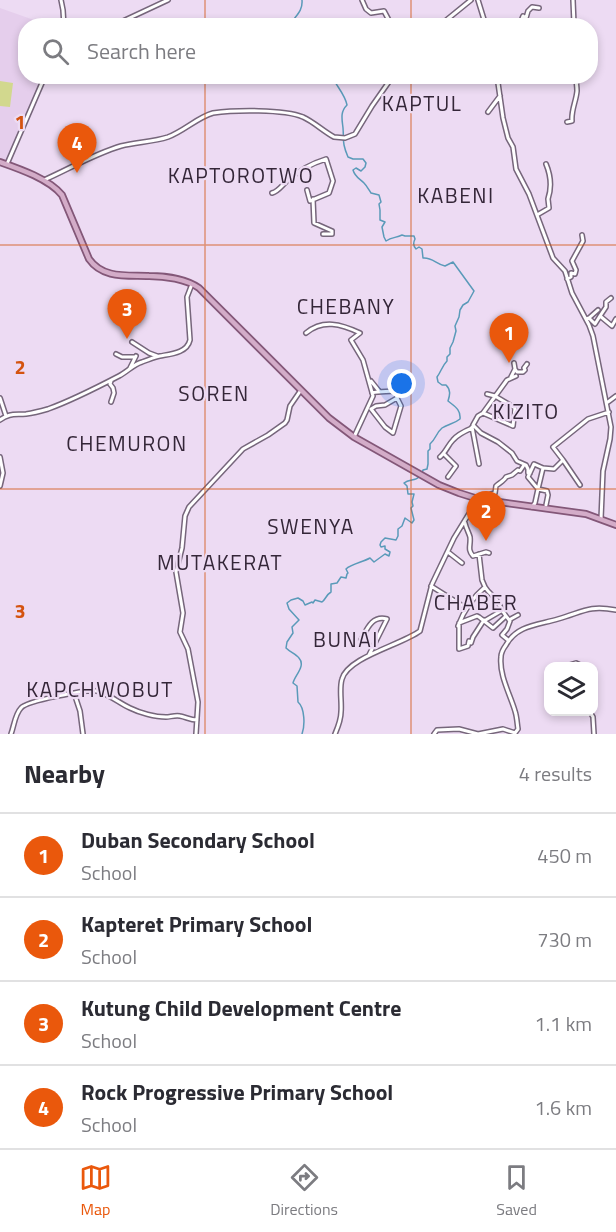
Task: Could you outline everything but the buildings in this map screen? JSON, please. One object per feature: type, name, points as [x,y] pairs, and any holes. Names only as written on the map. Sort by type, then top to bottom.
[{"type":"main road","points":[[0,162],[44,180],[62,195],[87,255],[96,267],[112,274],[151,276],[192,284],[199,288],[329,418],[354,437],[448,489],[478,499],[586,514],[616,525]]},
{"type":"street","points":[[61,0],[64,18]]},
{"type":"street","points":[[129,18],[168,0]]},
{"type":"street","points":[[362,0],[370,13],[384,11],[388,18]]},
{"type":"street","points":[[449,18],[471,0]]},
{"type":"street","points":[[478,0],[484,18]]},
{"type":"street","points":[[573,0],[574,18]]},
{"type":"street","points":[[526,18],[532,7],[539,8]]},
{"type":"street","points":[[7,164],[42,84]]},
{"type":"street","points":[[44,180],[94,156],[120,147],[166,137],[213,113],[261,111],[297,115],[313,122],[338,139],[353,136],[387,84]]},
{"type":"street","points":[[498,84],[516,169],[529,194],[553,258],[563,268],[572,293],[592,331],[611,431],[603,471],[601,519]]},
{"type":"street","points":[[567,122],[572,121],[571,113],[578,89],[576,84]]},
{"type":"street","points":[[488,112],[500,96]]},
{"type":"street","points":[[272,193],[288,180],[326,159],[333,181],[329,193],[310,201],[308,190]]},
{"type":"street","points":[[537,216],[549,208],[551,183],[550,172],[546,164]]},
{"type":"street","points":[[313,199],[314,223],[332,231],[332,242]]},
{"type":"street","points":[[323,234],[332,234]]},
{"type":"street","points":[[567,279],[571,273],[575,274],[576,270],[572,261],[583,241],[582,235]]},
{"type":"street","points":[[0,420],[12,414],[49,409],[112,381],[141,362],[180,352],[189,345],[190,340],[187,297],[192,284]]},
{"type":"street","points":[[587,319],[596,324],[610,298]]},
{"type":"street","points":[[587,319],[597,310]]},
{"type":"street","points":[[600,316],[612,326],[616,319]]},
{"type":"street","points":[[306,333],[311,328],[333,323],[360,333],[351,340],[363,360],[373,396],[354,437]]},
{"type":"street","points":[[132,342],[159,356]]},
{"type":"street","points":[[100,386],[130,369],[136,357],[122,357],[116,354]]},
{"type":"street","points":[[448,477],[456,466],[442,456],[452,441],[472,427],[478,416],[483,413],[510,378],[515,369],[514,363]]},
{"type":"street","points":[[515,369],[517,372],[523,372],[527,364]]},
{"type":"street","points":[[510,378],[516,376]]},
{"type":"street","points":[[369,380],[379,391]]},
{"type":"street","points":[[111,402],[114,393],[110,384],[112,381]]},
{"type":"street","points":[[196,734],[198,702],[188,649],[180,632],[183,613],[176,574],[186,513],[243,449],[286,422],[290,406],[301,390]]},
{"type":"street","points":[[372,393],[395,391],[397,394],[401,406],[393,433],[385,428],[371,409],[397,398]]},
{"type":"street","points":[[483,413],[513,426],[515,408],[487,394]]},
{"type":"street","points":[[607,402],[616,396]]},
{"type":"street","points":[[0,398],[6,416]]},
{"type":"street","points":[[371,402],[382,405]]},
{"type":"street","points":[[580,485],[554,447],[588,420],[609,412]]},
{"type":"street","points":[[472,427],[479,464]]},
{"type":"street","points":[[472,427],[505,447],[530,473]]},
{"type":"street","points":[[0,457],[3,473],[0,486]]},
{"type":"street","points":[[546,505],[547,491],[538,489],[528,477],[534,464],[554,469],[563,460]]},
{"type":"street","points":[[492,494],[495,493],[496,486],[506,477],[520,471],[524,465]]},
{"type":"street","points":[[532,507],[536,503],[543,468]]},
{"type":"street","points":[[335,734],[341,717],[343,675],[354,664],[420,631],[431,586],[454,538],[478,499]]},
{"type":"street","points":[[465,522],[470,536],[468,549],[470,553],[473,556],[489,553]]},
{"type":"street","points":[[448,552],[462,563]]},
{"type":"street","points":[[479,554],[484,587],[494,597],[510,621],[502,635],[508,640]]},
{"type":"street","points":[[431,586],[466,609]]},
{"type":"street","points":[[484,587],[472,598],[462,614],[458,635],[459,649],[468,646],[469,641],[471,643],[484,620],[501,610]]},
{"type":"street","points":[[434,734],[440,729],[459,729],[478,734],[501,729],[512,733],[518,732],[516,713],[501,661],[501,654],[510,637],[522,629],[584,610],[602,608],[616,610]]},
{"type":"street","points":[[459,625],[477,616],[493,627],[518,615]]},
{"type":"street","points":[[361,640],[374,620],[387,619],[369,656]]},
{"type":"street","points":[[11,734],[22,706],[74,693],[98,691],[129,708],[142,712],[165,717],[178,715],[198,720]]},
{"type":"street","points":[[74,693],[80,711],[83,734]]},
{"type":"street","points":[[592,716],[594,734]]},
{"type":"shaded area","points":[[0,8],[28,18],[18,18],[18,84],[40,84],[7,161],[0,158]]},
{"type":"green space","points":[[0,81],[13,83],[10,107],[0,106]]},
{"type":"waterway","points":[[295,18],[300,11],[302,0]]},
{"type":"waterway","points":[[337,84],[347,105],[342,116],[345,148],[348,157],[363,159],[366,163],[361,171],[356,168],[353,170],[371,193],[379,195],[380,220],[385,222],[382,227],[386,241],[402,235],[414,236],[414,247],[422,249],[423,258],[445,266],[453,262],[474,291],[460,310],[450,354],[437,377],[438,382],[449,389],[448,401],[458,410],[460,419],[438,432],[430,444],[427,469],[422,473]]},
{"type":"waterway","points":[[302,734],[303,713],[298,702],[297,686],[293,683],[301,667],[301,661],[286,648],[293,633],[292,627],[299,620],[289,609],[287,603],[298,598],[305,605],[315,600],[322,602],[331,592],[331,584],[337,583],[341,577],[346,578],[348,567],[370,558],[374,562],[385,554],[389,556],[390,552],[385,549],[385,546],[381,547],[381,542],[385,538],[396,540],[398,529],[405,518],[412,523],[414,520],[411,508],[414,494],[408,494],[404,483],[419,477]]},
{"type":"place","name":"Rock Progressive Primary School","points":[[77,173]]},
{"type":"place","name":"Kutung Child Development Centre","points":[[127,339]]},
{"type":"place","name":"Duban Secondary School","points":[[509,363]]},
{"type":"place","name":"Kapteret Primary School","points":[[486,541]]},
{"type":"district","name":"KAPTUL","points":[[422,103]]},
{"type":"district","name":"KAPTOROTWO","points":[[241,175]]},
{"type":"district","name":"KABENI","points":[[456,195]]},
{"type":"district","name":"CHEBANY","points":[[346,306]]},
{"type":"district","name":"SOREN","points":[[214,393]]},
{"type":"district","name":"KIZITO","points":[[526,411]]},
{"type":"district","name":"CHEMURON","points":[[127,443]]},
{"type":"district","name":"SWENYA","points":[[311,526]]},
{"type":"district","name":"MUTAKERAT","points":[[220,562]]},
{"type":"district","name":"CHABER","points":[[476,602]]},
{"type":"district","name":"BUNAI","points":[[346,639]]},
{"type":"district","name":"KAPCHWOBUT","points":[[100,689]]}]
